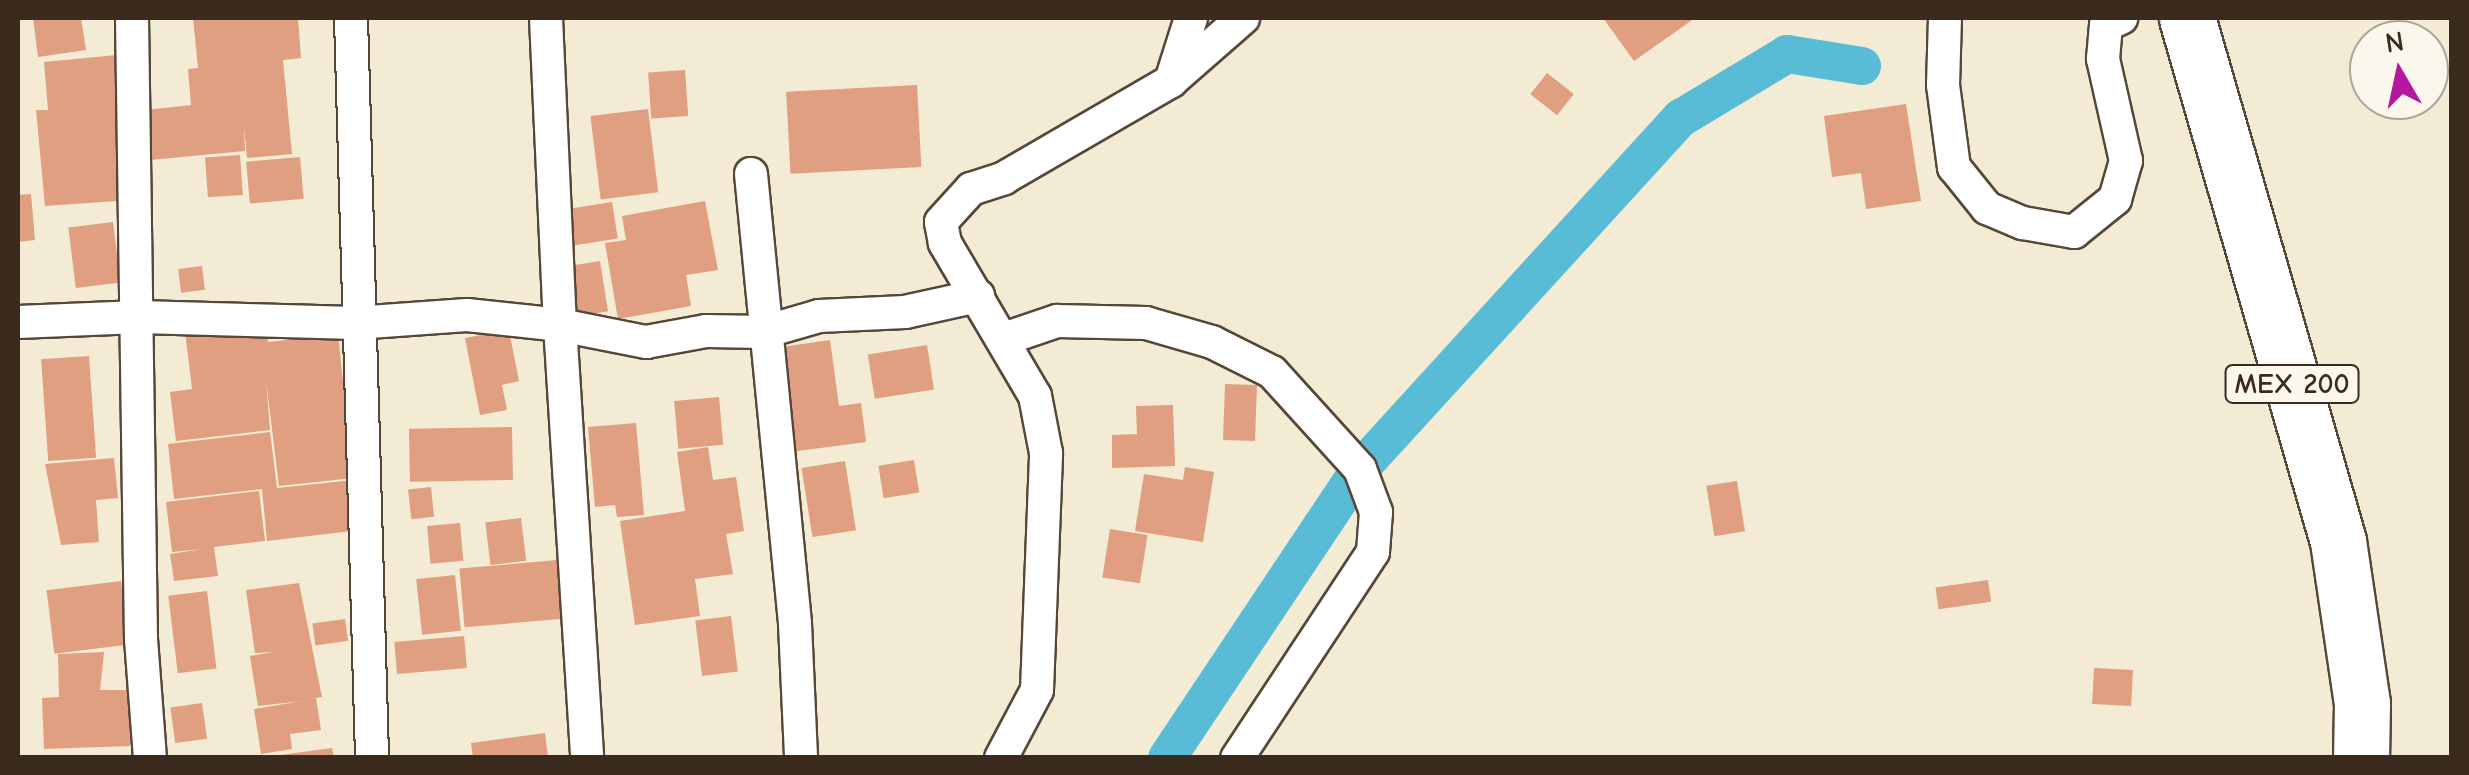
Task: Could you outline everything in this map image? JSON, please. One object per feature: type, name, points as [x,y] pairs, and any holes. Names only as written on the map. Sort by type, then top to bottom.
[{"type":"highway","name":"MEX 200","points":[[2188,18],[2338,541],[2362,703],[2361,758]]},
{"type":"street","points":[[132,18],[141,639],[150,758]]},
{"type":"street","points":[[351,18],[356,323],[372,758]]},
{"type":"street","points":[[546,18],[560,325],[587,758]]},
{"type":"street","points":[[1171,82],[1190,18]]},
{"type":"street","points":[[1001,758],[1037,690],[1046,453],[1035,396],[1007,338],[945,243],[942,222],[954,204],[1171,82],[1242,18]]},
{"type":"street","points":[[1945,18],[1943,85],[1954,167],[1987,208],[2023,224],[2074,232],[2116,199],[2126,160],[2103,60],[2106,25],[2121,18]]},
{"type":"street","points":[[751,174],[795,624],[801,758]]},
{"type":"street","points":[[18,322],[139,317],[356,323],[467,316],[560,325],[646,342],[706,331],[764,332],[819,316],[905,312],[978,296]]},
{"type":"street","points":[[1007,338],[1058,321],[1146,322],[1212,342],[1272,372],[1360,469],[1376,512],[1373,552],[1237,758]]},
{"type":"building","points":[[33,18],[81,18],[86,50],[38,57]]},
{"type":"building","points":[[193,18],[298,18],[301,58],[283,60],[292,154],[247,158],[244,127],[245,151],[150,160],[145,110],[191,105],[188,69],[198,68]]},
{"type":"building","points":[[1603,18],[1695,18],[1634,61]]},
{"type":"building","points":[[117,55],[117,201],[45,206],[36,110],[48,110],[44,62]]},
{"type":"building","points":[[685,70],[688,116],[651,118],[648,73]]},
{"type":"building","points":[[1547,73],[1574,94],[1557,115],[1530,94]]},
{"type":"building","points":[[917,85],[921,167],[790,174],[786,92]]},
{"type":"building","points":[[1906,104],[1921,201],[1866,209],[1861,173],[1832,177],[1824,116]]},
{"type":"building","points":[[648,109],[658,192],[601,199],[590,116]]},
{"type":"building","points":[[240,155],[243,195],[208,197],[205,157]]},
{"type":"building","points":[[300,157],[304,199],[250,204],[246,162]]},
{"type":"building","points":[[31,194],[35,240],[18,242],[18,195]]},
{"type":"building","points":[[705,201],[718,270],[686,275],[691,306],[618,319],[605,243],[626,240],[622,216]]},
{"type":"building","points":[[612,202],[618,239],[567,247],[562,210]]},
{"type":"building","points":[[113,222],[120,283],[76,288],[68,227]]},
{"type":"building","points":[[600,261],[608,311],[575,317],[567,266]]},
{"type":"building","points":[[202,266],[205,290],[181,293],[178,269]]},
{"type":"building","points":[[266,322],[268,342],[338,334],[353,478],[279,486],[266,380],[270,430],[176,441],[170,392],[192,389],[185,331]]},
{"type":"building","points":[[509,330],[519,381],[502,385],[507,410],[480,415],[465,338]]},
{"type":"building","points":[[830,340],[839,406],[861,403],[866,442],[790,452],[775,348]]},
{"type":"building","points":[[927,345],[934,389],[875,399],[868,354]]},
{"type":"building","points":[[89,356],[96,458],[48,461],[41,359]]},
{"type":"building","points":[[1225,384],[1257,385],[1255,441],[1223,440]]},
{"type":"building","points":[[719,397],[723,445],[678,449],[674,401]]},
{"type":"building","points":[[1173,405],[1175,466],[1112,468],[1112,435],[1137,434],[1136,406]]},
{"type":"building","points":[[636,423],[644,515],[617,517],[615,505],[595,507],[588,427]]},
{"type":"building","points":[[512,427],[513,480],[410,482],[409,429]]},
{"type":"building","points":[[270,432],[277,488],[354,480],[360,530],[267,541],[262,489],[174,499],[168,444]]},
{"type":"building","points":[[708,447],[713,480],[736,477],[744,531],[726,534],[733,574],[695,579],[700,616],[635,625],[620,521],[685,511],[677,452]]},
{"type":"building","points":[[114,458],[118,498],[96,500],[99,542],[61,545],[45,464]]},
{"type":"building","points":[[914,460],[919,493],[884,498],[878,466]]},
{"type":"building","points":[[845,461],[856,530],[812,537],[802,468]]},
{"type":"building","points":[[1185,467],[1214,472],[1203,542],[1135,531],[1144,474],[1183,480]]},
{"type":"building","points":[[1737,481],[1745,531],[1714,536],[1706,486]]},
{"type":"building","points":[[431,487],[434,517],[411,519],[408,489]]},
{"type":"building","points":[[259,491],[265,541],[214,547],[218,576],[174,581],[170,554],[203,549],[172,552],[166,502]]},
{"type":"building","points":[[521,518],[526,561],[491,565],[485,522]]},
{"type":"building","points":[[460,523],[463,561],[430,564],[427,526]]},
{"type":"building","points":[[1110,529],[1148,535],[1140,583],[1102,577]]},
{"type":"building","points":[[569,559],[574,618],[465,627],[459,569]]},
{"type":"building","points":[[455,575],[461,631],[422,635],[416,579]]},
{"type":"building","points":[[1988,580],[1991,602],[1939,609],[1936,587]]},
{"type":"building","points":[[121,581],[129,645],[54,654],[47,590]]},
{"type":"building","points":[[299,583],[322,697],[316,698],[321,730],[290,734],[292,749],[261,754],[254,709],[302,701],[258,706],[250,656],[275,652],[255,653],[246,590]]},
{"type":"building","points":[[207,591],[217,668],[178,673],[168,596]]},
{"type":"building","points":[[731,616],[738,672],[702,676],[695,620]]},
{"type":"building","points":[[345,619],[348,641],[315,645],[312,624]]},
{"type":"building","points":[[464,636],[467,668],[397,674],[394,642]]},
{"type":"building","points":[[104,652],[100,690],[129,690],[130,746],[44,749],[42,698],[59,697],[58,654]]},
{"type":"building","points":[[2094,668],[2133,670],[2131,706],[2092,704]]},
{"type":"building","points":[[202,703],[207,739],[175,743],[170,707]]},
{"type":"building","points":[[545,733],[548,758],[473,758],[471,743]]},
{"type":"building","points":[[332,748],[334,758],[280,758],[280,755]]},
{"type":"waterway","points":[[1167,758],[1360,469],[1681,118],[1787,54],[1862,66]]}]
